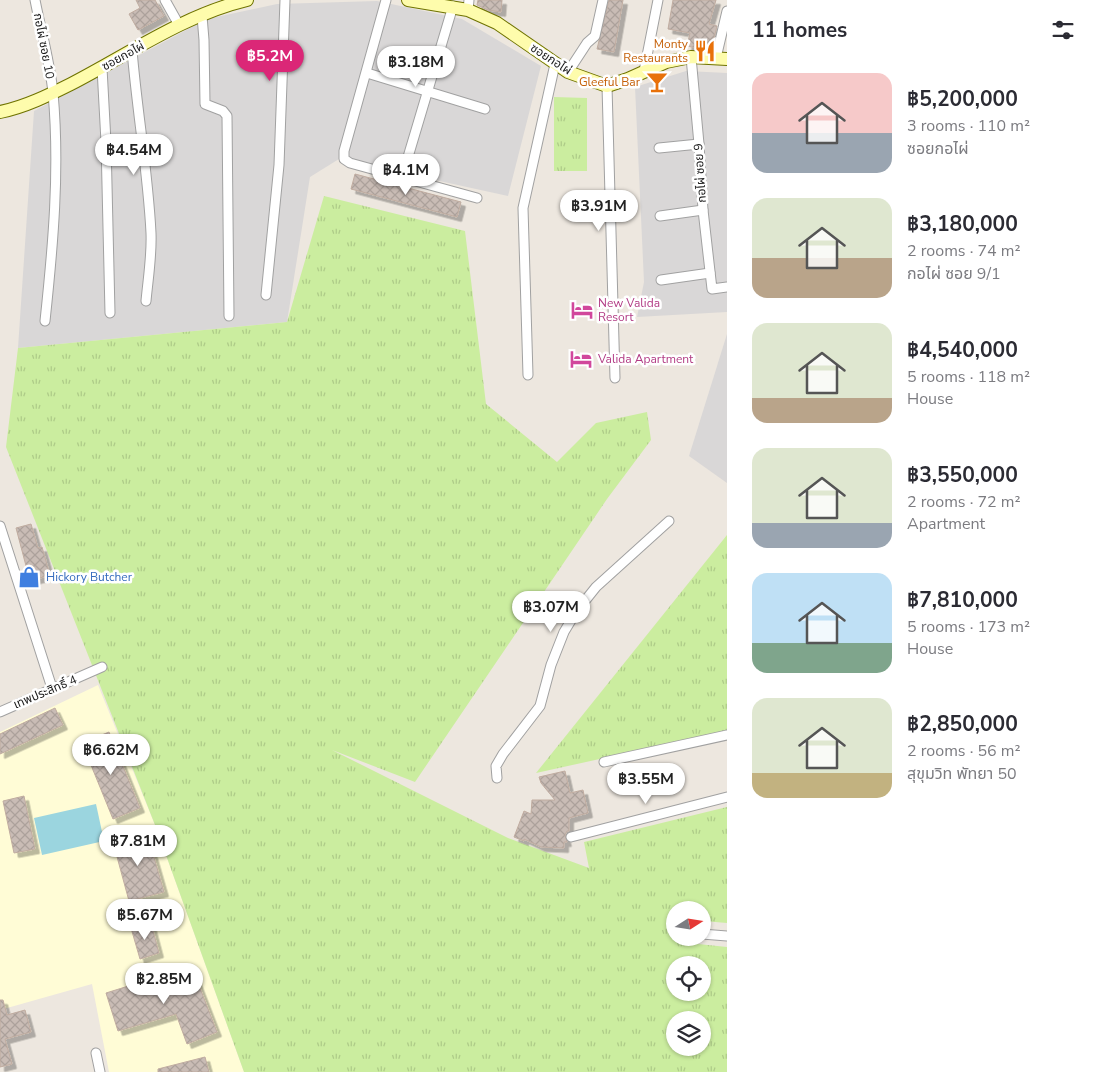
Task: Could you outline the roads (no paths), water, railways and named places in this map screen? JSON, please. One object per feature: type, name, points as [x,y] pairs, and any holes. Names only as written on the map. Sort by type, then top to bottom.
[{"type":"street","name":"กอไผ่ ซอย 10","points":[[35,0],[53,93],[55,192],[45,321]]},
{"type":"street","points":[[164,0],[179,25]]},
{"type":"street","name":"ซอยกอไผ่","points":[[0,112],[14,109],[53,93],[179,25],[247,0]]},
{"type":"street","points":[[266,294],[279,165],[285,0]]},
{"type":"street","points":[[386,0],[344,151],[344,159],[350,163],[477,198]]},
{"type":"street","name":"ซอยกอไผ่","points":[[408,0],[453,6],[468,5],[568,72],[607,86]]},
{"type":"street","points":[[568,72],[587,43],[595,36],[603,0]]},
{"type":"street","points":[[644,71],[658,0]]},
{"type":"street","points":[[402,177],[453,6]]},
{"type":"street","points":[[614,378],[607,86],[628,80],[666,62],[691,57],[722,58],[727,11]]},
{"type":"street","points":[[202,16],[205,104],[223,111],[227,116],[229,316]]},
{"type":"street","points":[[132,50],[151,234],[146,301]]},
{"type":"street","name":"กอไผ่ ซอย 9","points":[[691,57],[703,210],[712,289],[727,287]]},
{"type":"street","points":[[528,375],[523,208],[556,64]]},
{"type":"street","points":[[102,68],[110,313]]},
{"type":"street","points":[[367,73],[485,109]]},
{"type":"street","points":[[659,148],[699,144]]},
{"type":"street","points":[[660,216],[703,210]]},
{"type":"street","points":[[661,280],[710,273]]},
{"type":"street","points":[[497,778],[496,766],[503,754],[540,706],[551,665],[564,632],[576,612],[596,587],[669,521]]},
{"type":"street","points":[[0,526],[52,688]]},
{"type":"street","name":"เทพประสิทธิ์ 4","points":[[0,712],[102,667]]},
{"type":"street","points":[[604,762],[727,735]]},
{"type":"street","points":[[571,837],[727,797]]},
{"type":"street","points":[[711,935],[727,936]]},
{"type":"street","points":[[96,1054],[100,1072]]},
{"type":"water","points":[[96,804],[104,841],[42,855],[34,818]]},
{"type":"place","name":"Monty Restaurants","points":[[705,51]]},
{"type":"place","name":"Gleeful Bar","points":[[657,82]]},
{"type":"place","name":"New Valida Resort","points":[[582,310]]},
{"type":"place","name":"Valida Apartment","points":[[581,359]]},
{"type":"place","name":"Hickory Butcher","points":[[29,577]]}]
